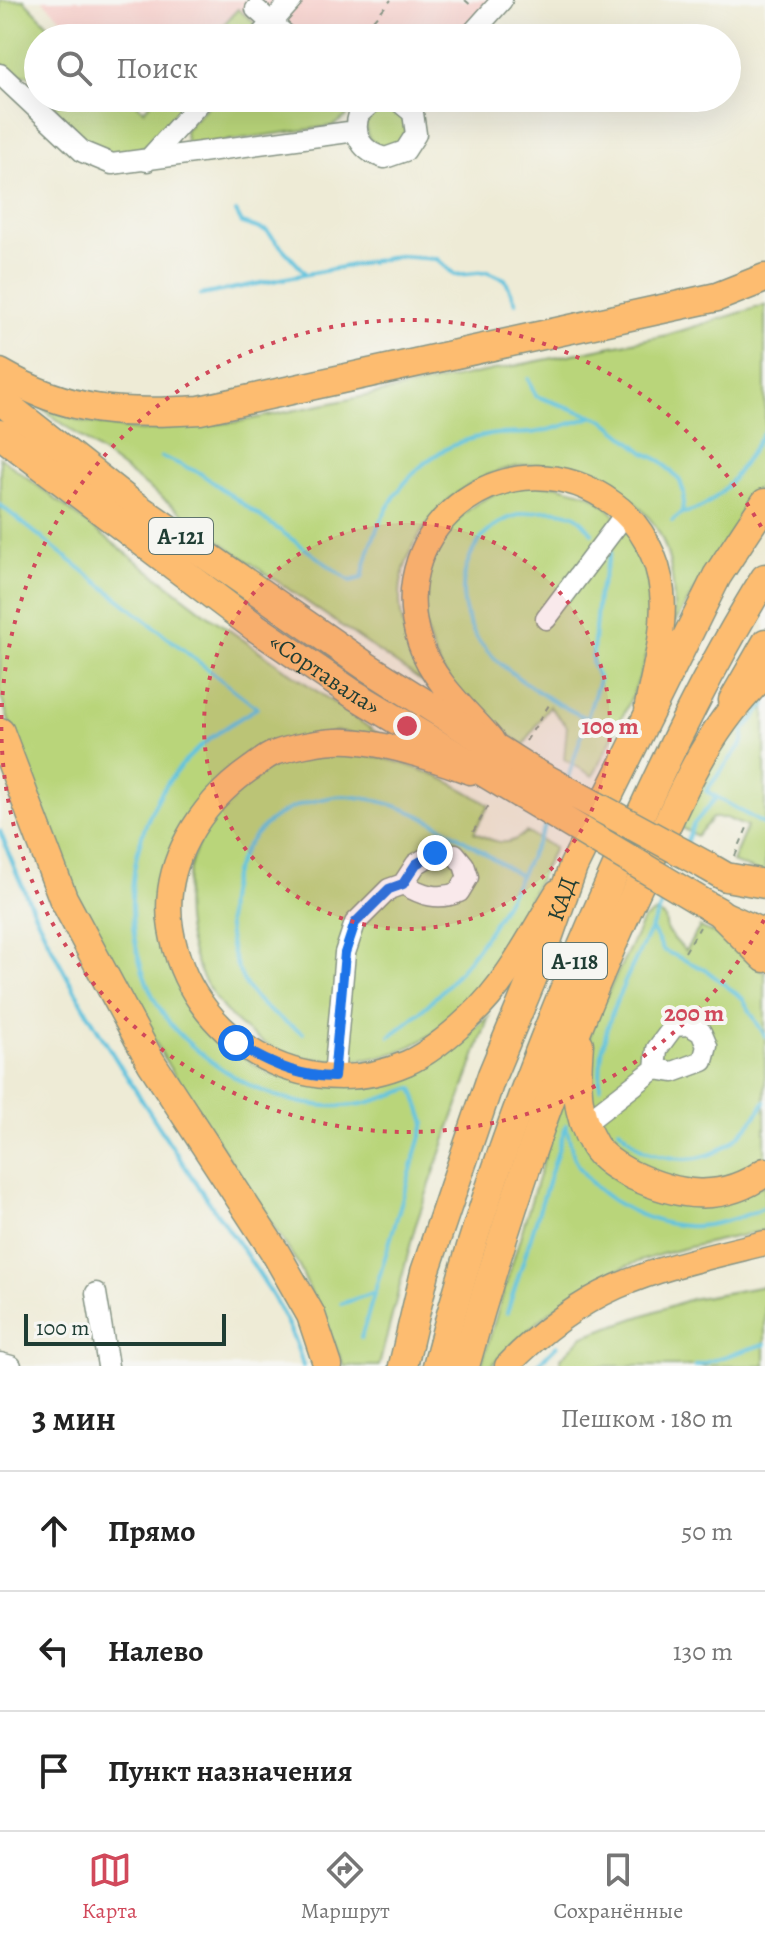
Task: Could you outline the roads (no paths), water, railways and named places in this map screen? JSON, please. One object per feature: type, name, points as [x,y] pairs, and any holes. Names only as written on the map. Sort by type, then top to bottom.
[{"type":"highway","points":[[0,373],[23,386],[72,405],[130,414],[200,410],[717,297],[765,278]]},
{"type":"highway","name":"«Сортавала»","points":[[0,400],[128,501],[366,666],[512,776],[710,915],[765,958]]},
{"type":"highway","name":"«Сортавала»","points":[[0,434],[267,635],[352,693],[512,776],[721,868],[765,884]]},
{"type":"highway","name":"КАД","points":[[403,1366],[425,1272],[492,1075],[542,955],[573,867],[717,576],[765,503]]},
{"type":"highway","name":"КАД","points":[[437,1366],[463,1266],[522,1089],[660,770],[765,578]]},
{"type":"highway","points":[[465,1366],[493,1265],[543,1115],[600,970],[703,747],[765,674]]},
{"type":"highway","points":[[0,732],[63,898],[151,1062],[275,1252],[311,1315],[328,1366]]},
{"type":"highway","points":[[600,970],[579,1038],[577,1097],[595,1148],[615,1167],[668,1192],[702,1194],[726,1190],[753,1181],[765,1172]]},
{"type":"main road","points":[[512,776],[444,687],[420,644],[413,607],[415,576],[422,550],[455,507],[483,489],[511,478],[542,475],[567,479],[593,488],[626,513],[646,540],[662,592],[658,649],[643,724]]},
{"type":"main road","points":[[703,747],[765,641]]},
{"type":"main road","points":[[512,776],[396,750],[336,741],[273,753],[227,785],[188,834],[173,878],[171,928],[198,999],[236,1043],[261,1060],[291,1070],[334,1077],[380,1073],[410,1062],[472,1015],[508,970],[573,867]]},
{"type":"main road","points":[[721,868],[765,894]]},
{"type":"main road","points":[[710,915],[765,932]]},
{"type":"main road","points":[[507,1366],[536,1336],[579,1304],[630,1279],[765,1243]]},
{"type":"street","points":[[270,24],[292,0]]},
{"type":"street","points":[[477,24],[491,4]]},
{"type":"street","points":[[256,9],[262,24]]},
{"type":"street","points":[[0,74],[24,97]]},
{"type":"street","points":[[40,112],[83,152],[112,164],[356,131]]},
{"type":"street","points":[[147,161],[191,112]]},
{"type":"street","points":[[362,112],[356,131],[359,141],[374,155],[395,156],[412,143],[416,134],[417,123],[411,112]]},
{"type":"street","points":[[546,619],[626,513]]},
{"type":"street","points":[[334,1077],[345,953],[355,923],[389,889],[403,884]]},
{"type":"street","points":[[584,1124],[655,1069]]},
{"type":"street","points":[[96,1293],[108,1366]]},
{"type":"street","points":[[0,1363],[11,1366]]},
{"type":"waterway","points":[[236,212],[242,223],[267,231],[306,274]]},
{"type":"waterway","points":[[201,295],[399,256],[437,259],[455,275],[488,272],[505,279],[516,303]]},
{"type":"waterway","points":[[528,379],[536,396],[604,420],[645,453],[661,461],[680,481],[684,493],[682,513],[672,521]]},
{"type":"waterway","points":[[162,457],[200,473],[350,581],[362,578],[377,529],[403,485],[440,452],[489,435],[538,432],[592,417]]},
{"type":"waterway","points":[[682,513],[696,509],[720,493],[765,431]]},
{"type":"waterway","points":[[0,505],[257,708],[220,731],[188,758],[153,808],[141,839],[134,871],[134,937],[154,999],[172,1026],[201,1053],[247,1084],[278,1097],[328,1106],[368,1103],[413,1088],[425,1123],[361,1338]]},
{"type":"waterway","points":[[588,719],[539,692],[490,654],[470,625],[463,589],[465,571],[480,540],[508,519],[538,511],[563,512],[577,516],[592,533]]},
{"type":"waterway","points":[[568,778],[599,680],[592,663],[598,596],[611,552]]},
{"type":"waterway","points":[[765,705],[744,730],[743,742],[706,791],[765,825]]},
{"type":"waterway","points":[[303,1033],[255,998],[244,982],[233,955],[228,926],[228,898],[234,872],[246,847],[263,827],[286,811],[314,801],[340,796],[369,799],[415,813],[437,824],[520,876]]},
{"type":"waterway","points":[[686,843],[693,825],[715,799]]},
{"type":"waterway","points":[[390,1036],[443,990],[483,940],[547,822]]},
{"type":"waterway","points":[[0,831],[39,923],[86,1010],[192,1177],[270,1292],[284,1316],[303,1366]]},
{"type":"waterway","points":[[600,1088],[601,1061],[613,1010],[667,892]]},
{"type":"waterway","points":[[652,929],[663,950],[706,970],[742,998],[765,1036]]},
{"type":"waterway","points":[[619,1129],[643,1150],[668,1157],[699,1158],[726,1146],[737,1137],[765,1102]]},
{"type":"waterway","points":[[507,1313],[566,1125],[573,1152],[592,1183],[637,1213],[670,1224],[695,1226],[726,1221],[765,1207]]},
{"type":"waterway","points":[[341,1304],[375,1292]]},
{"type":"waterway","points":[[695,1366],[765,1344]]},
{"type":"waterway","points":[[536,1366],[557,1345]]}]
